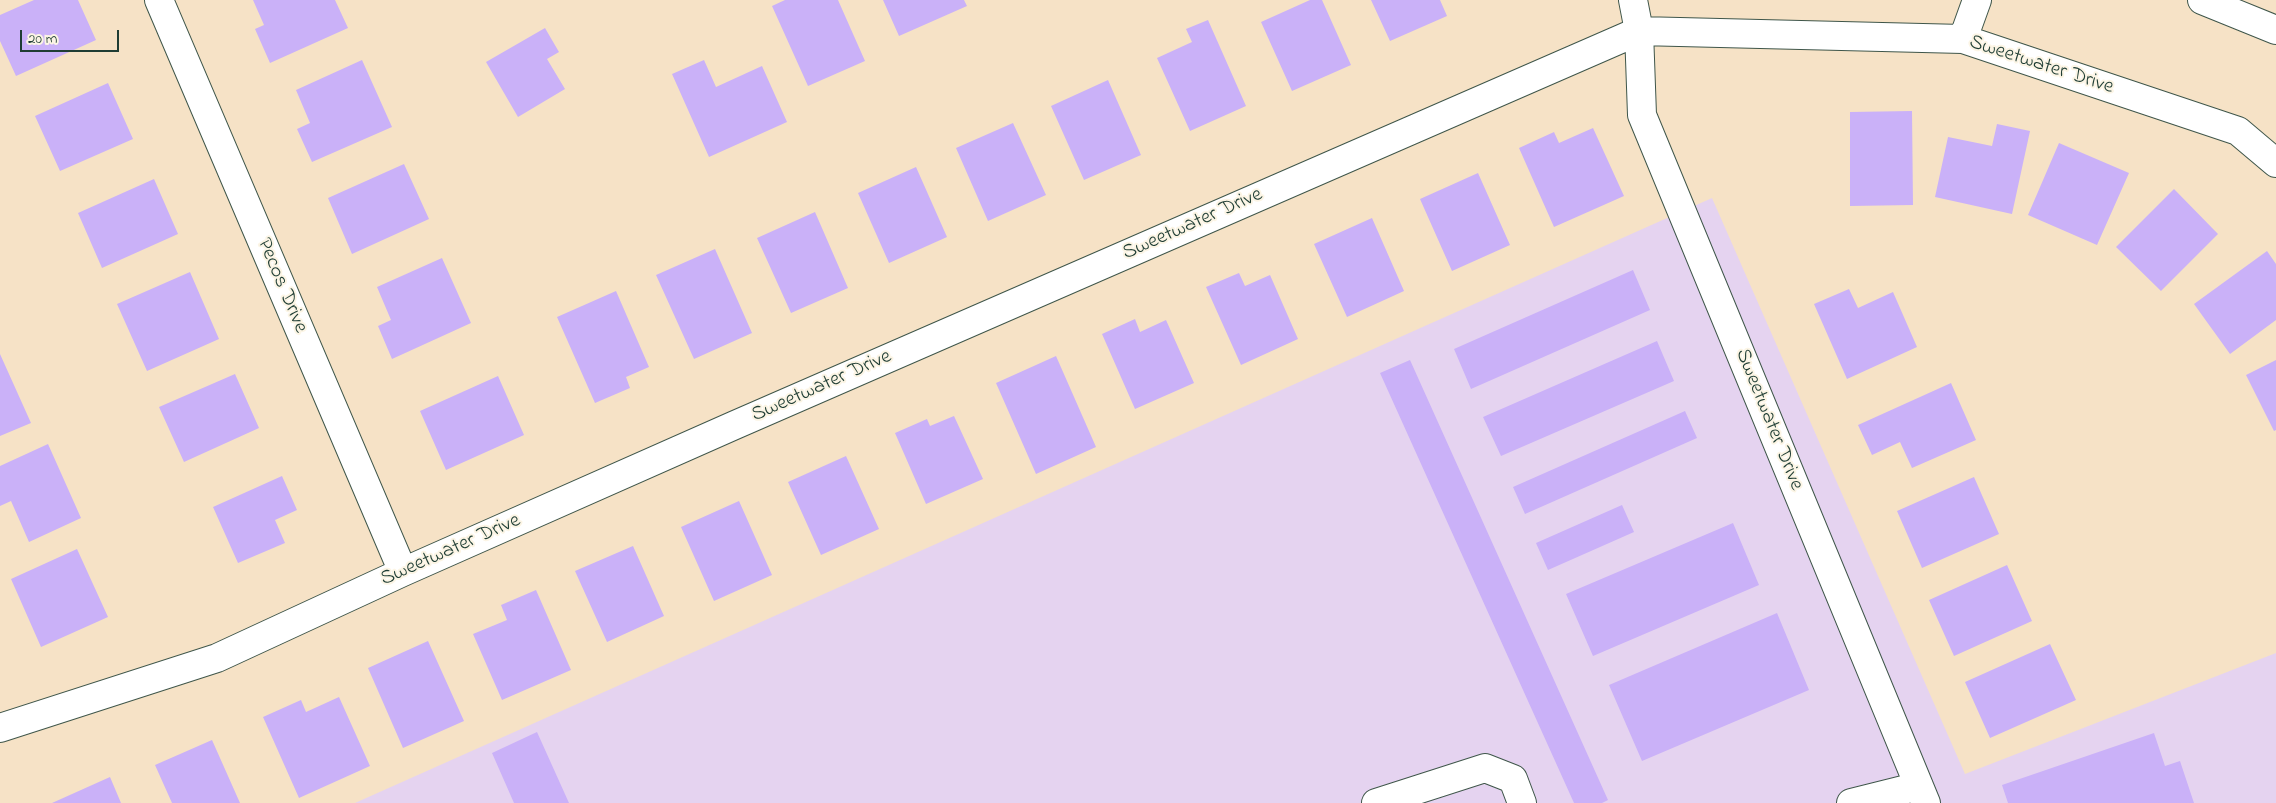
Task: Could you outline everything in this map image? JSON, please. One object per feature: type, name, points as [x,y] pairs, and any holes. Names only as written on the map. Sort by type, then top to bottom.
[{"type":"street","name":"Pecos Drive","points":[[159,0],[403,572]]},
{"type":"street","points":[[1633,0],[1638,31]]},
{"type":"street","points":[[1963,39],[1977,0]]},
{"type":"street","points":[[2202,0],[2276,30]]},
{"type":"street","name":"Sweetwater Drive","points":[[1638,31],[1642,115],[1923,794]]},
{"type":"street","name":"Sweetwater Drive","points":[[0,727],[217,658],[403,572],[726,429],[1638,31],[1963,39],[2238,131],[2276,163]]},
{"type":"street","points":[[1376,803],[1485,768],[1512,779],[1522,803]]},
{"type":"street","points":[[1850,803],[1923,794]]},
{"type":"shaded area","points":[[1712,198],[1965,774],[2276,653],[2276,803],[355,803]]},
{"type":"building","points":[[34,0],[78,0],[96,40],[16,76],[0,41],[0,15]]},
{"type":"building","points":[[253,0],[335,0],[348,28],[270,63],[255,29],[264,25]]},
{"type":"building","points":[[785,0],[838,0],[865,61],[808,86],[772,6]]},
{"type":"building","points":[[883,0],[964,0],[967,6],[899,36]]},
{"type":"building","points":[[1310,0],[1322,0],[1351,65],[1292,91],[1261,22]]},
{"type":"building","points":[[1371,0],[1440,0],[1447,16],[1390,41]]},
{"type":"building","points":[[1208,20],[1246,106],[1190,131],[1157,58],[1192,42],[1186,29]]},
{"type":"building","points":[[545,28],[559,52],[547,59],[565,89],[518,117],[486,62]]},
{"type":"building","points":[[362,60],[392,127],[312,162],[297,129],[310,123],[296,90]]},
{"type":"building","points":[[704,60],[716,87],[762,66],[787,122],[709,157],[672,74]]},
{"type":"building","points":[[1108,80],[1141,155],[1084,180],[1051,106]]},
{"type":"building","points":[[108,83],[133,139],[60,171],[35,116]]},
{"type":"building","points":[[1912,111],[1913,205],[1850,206],[1850,112]]},
{"type":"building","points":[[1013,123],[1046,195],[988,221],[956,148]]},
{"type":"building","points":[[1997,124],[2030,131],[2012,214],[1935,197],[1948,137],[1992,146]]},
{"type":"building","points":[[1593,128],[1624,196],[1554,227],[1519,148],[1554,132],[1559,143]]},
{"type":"building","points":[[2059,143],[2129,173],[2097,245],[2028,215]]},
{"type":"building","points":[[404,164],[429,219],[352,254],[328,198]]},
{"type":"building","points":[[916,167],[947,237],[889,263],[858,193]]},
{"type":"building","points":[[1478,173],[1510,245],[1452,271],[1420,199]]},
{"type":"building","points":[[154,179],[178,234],[102,268],[78,213]]},
{"type":"building","points":[[2174,189],[2218,234],[2161,291],[2116,247]]},
{"type":"building","points":[[815,212],[848,288],[791,313],[757,238]]},
{"type":"building","points":[[1372,218],[1404,291],[1347,317],[1314,244]]},
{"type":"building","points":[[715,249],[752,333],[694,359],[656,275]]},
{"type":"building","points":[[2267,251],[2276,264],[2276,320],[2230,354],[2194,304]]},
{"type":"building","points":[[442,258],[471,323],[392,359],[378,326],[391,320],[377,287]]},
{"type":"building","points":[[1633,270],[1650,310],[1471,389],[1454,349]]},
{"type":"building","points":[[190,272],[219,339],[147,371],[117,304]]},
{"type":"building","points":[[1239,273],[1245,286],[1270,275],[1298,339],[1241,365],[1206,287]]},
{"type":"building","points":[[1849,289],[1858,308],[1893,292],[1917,347],[1847,379],[1814,304]]},
{"type":"building","points":[[616,291],[649,367],[626,377],[630,388],[595,403],[557,317]]},
{"type":"building","points":[[1135,319],[1140,332],[1166,320],[1194,383],[1135,409],[1102,334]]},
{"type":"building","points":[[1657,341],[1674,381],[1501,456],[1483,417]]},
{"type":"building","points":[[0,354],[31,423],[0,436]]},
{"type":"building","points":[[1056,356],[1096,447],[1036,474],[996,383]]},
{"type":"building","points":[[1410,360],[1608,800],[1602,803],[1574,803],[1380,373]]},
{"type":"building","points":[[2276,360],[2276,430],[2274,431],[2246,375]]},
{"type":"building","points":[[235,374],[259,428],[184,462],[159,407]]},
{"type":"building","points":[[498,376],[524,435],[446,470],[420,411]]},
{"type":"building","points":[[1951,383],[1976,440],[1912,468],[1900,442],[1872,455],[1858,425]]},
{"type":"building","points":[[1685,411],[1697,438],[1525,514],[1513,487]]},
{"type":"building","points":[[954,416],[983,479],[926,504],[895,433],[927,419],[930,426]]},
{"type":"building","points":[[48,444],[81,518],[29,542],[11,501],[0,506],[0,466]]},
{"type":"building","points":[[846,456],[879,529],[821,555],[788,482]]},
{"type":"building","points":[[282,476],[297,510],[275,520],[285,543],[238,563],[213,507]]},
{"type":"building","points":[[1974,477],[1999,534],[1922,568],[1897,511]]},
{"type":"building","points":[[739,501],[772,575],[714,601],[681,527]]},
{"type":"building","points":[[1622,505],[1634,532],[1548,570],[1536,543]]},
{"type":"building","points":[[1733,523],[1759,585],[1593,656],[1566,594]]},
{"type":"building","points":[[633,546],[664,616],[607,642],[575,571]]},
{"type":"building","points":[[77,549],[108,617],[41,647],[11,579]]},
{"type":"building","points":[[2007,565],[2032,621],[1954,656],[1929,600]]},
{"type":"building","points":[[536,590],[571,670],[502,700],[473,634],[507,620],[501,605]]},
{"type":"building","points":[[1777,613],[1809,690],[1642,761],[1609,685]]},
{"type":"building","points":[[428,641],[464,721],[403,748],[368,668]]},
{"type":"building","points":[[2050,644],[2076,700],[1990,738],[1965,682]]},
{"type":"building","points":[[339,697],[370,766],[299,798],[263,717],[301,700],[306,712]]},
{"type":"building","points":[[537,732],[569,803],[514,803],[492,753]]},
{"type":"building","points":[[2154,733],[2165,766],[2180,761],[2194,803],[2008,803],[2002,785]]},
{"type":"building","points":[[212,740],[240,803],[172,803],[155,765]]},
{"type":"building","points":[[110,777],[121,803],[52,803]]}]
